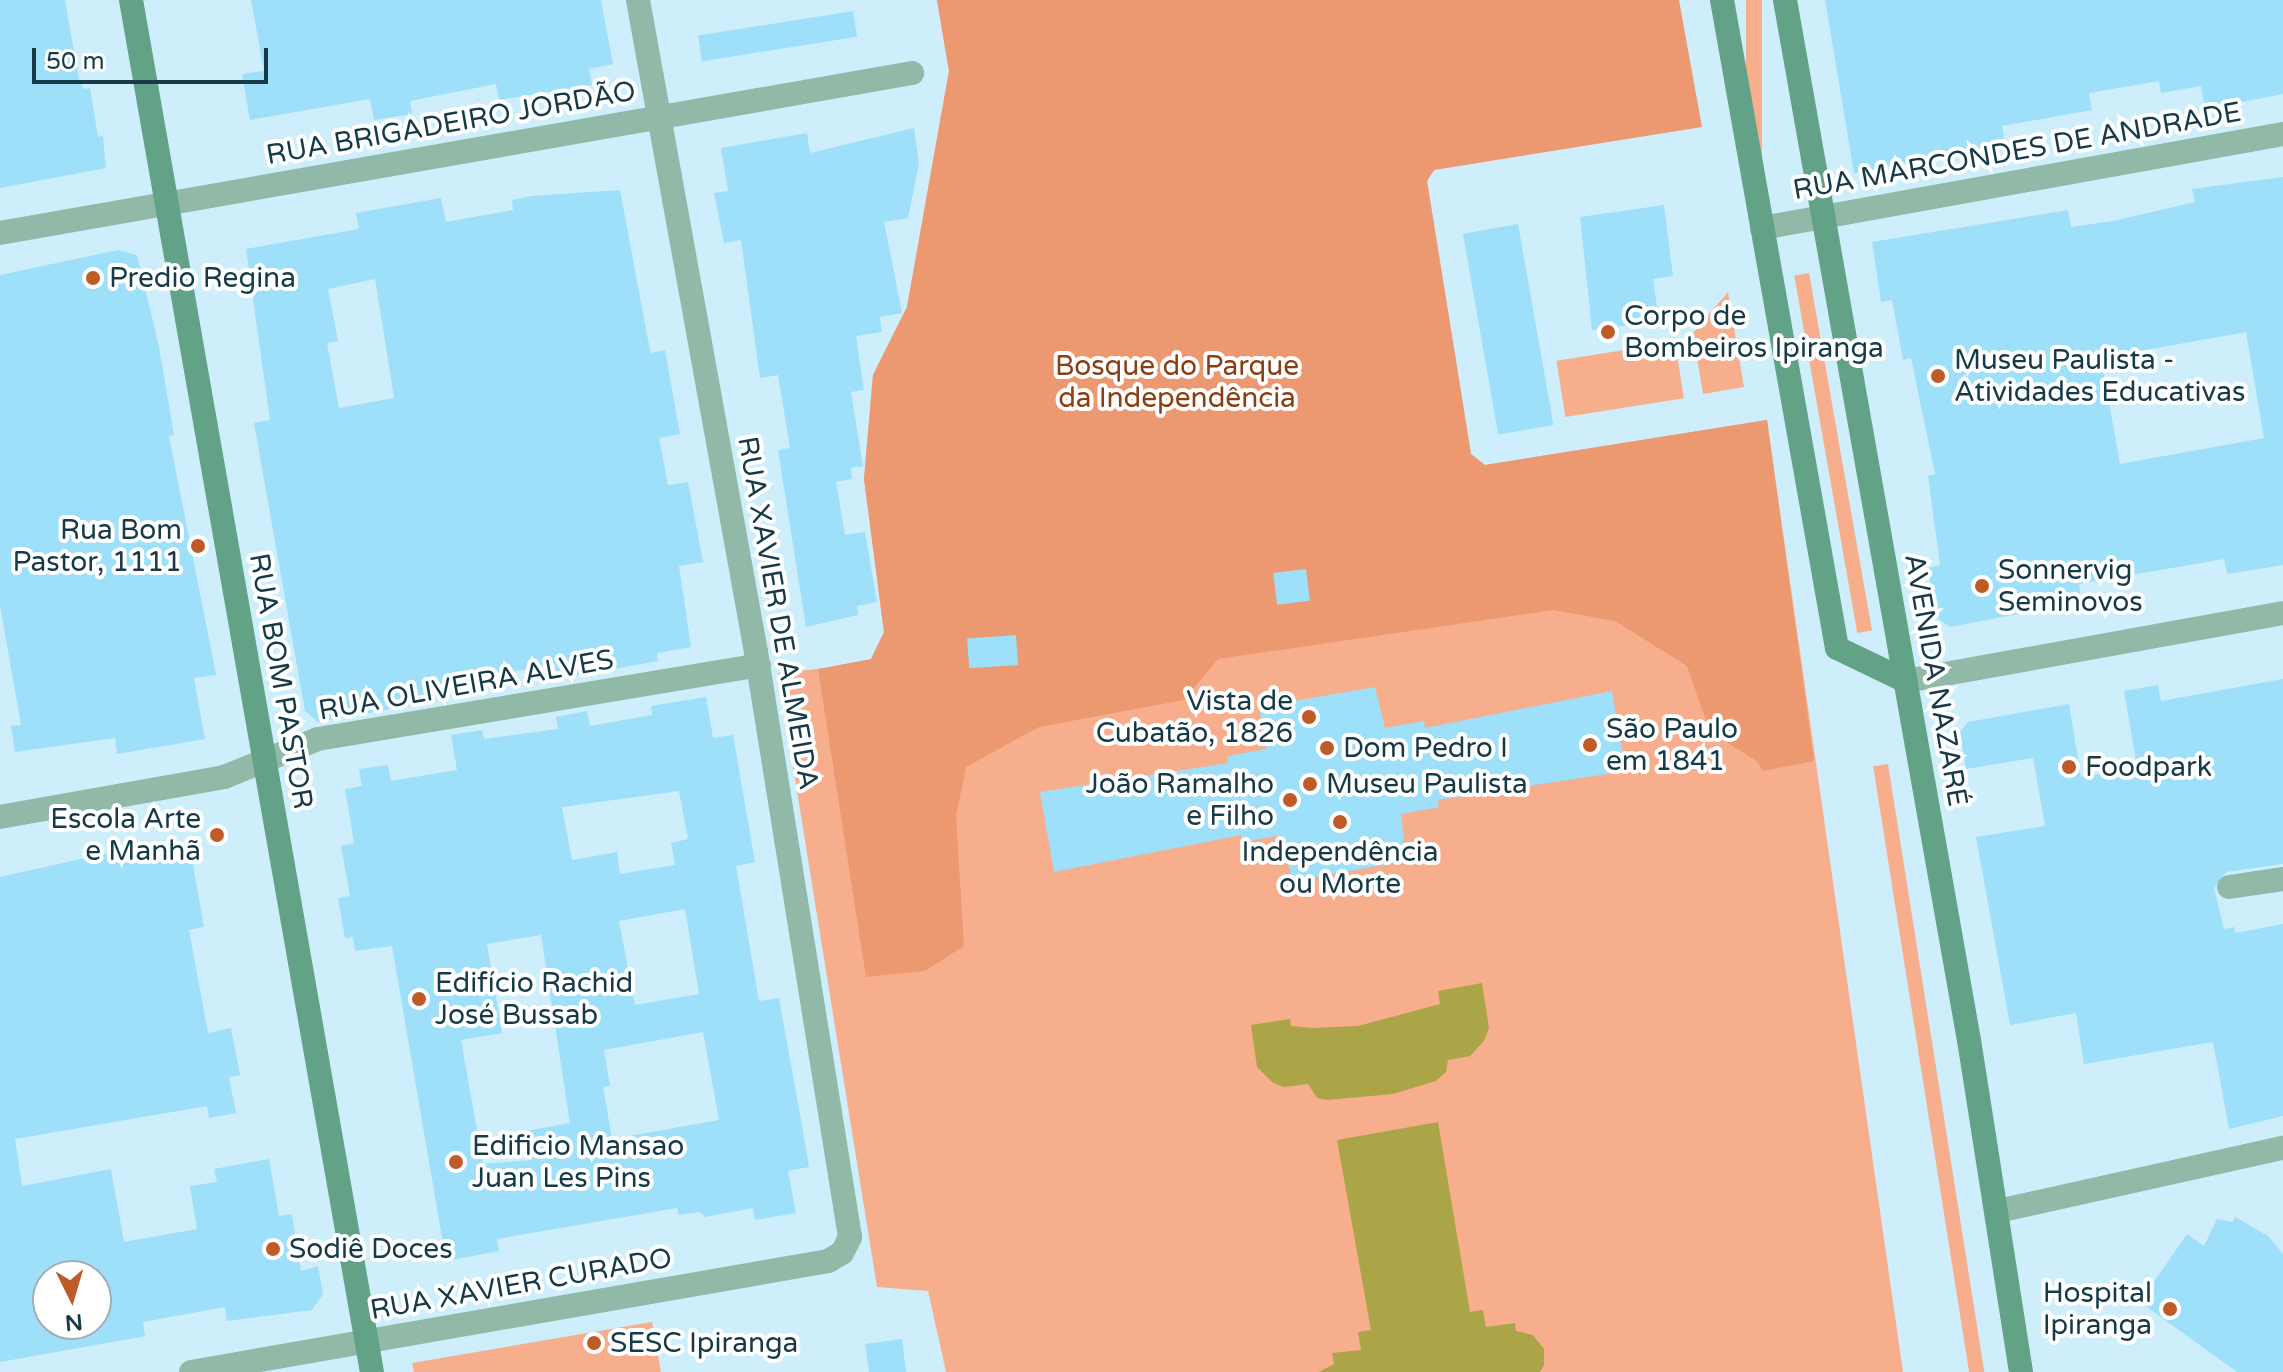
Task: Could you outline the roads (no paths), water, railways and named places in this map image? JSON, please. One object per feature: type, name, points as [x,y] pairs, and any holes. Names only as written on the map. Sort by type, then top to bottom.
[{"type":"main road","name":"RUA BOM PASTOR","points":[[131,0],[372,1372]]},
{"type":"main road","points":[[1722,0],[1837,648],[1906,681]]},
{"type":"main road","name":"AVENIDA NAZARÉ","points":[[1785,0],[1998,1211],[2021,1372]]},
{"type":"street","name":"RUA XAVIER DE ALMEIDA","points":[[638,0],[759,665],[850,1237]]},
{"type":"street","name":"RUA BRIGADEIRO JORDÃO","points":[[0,233],[912,73]]},
{"type":"street","name":"RUA MARCONDES DE ANDRADE","points":[[1762,228],[2283,134]]},
{"type":"street","points":[[1906,681],[2283,613]]},
{"type":"street","name":"RUA OLIVEIRA ALVES","points":[[0,817],[224,777],[318,739],[759,665]]},
{"type":"street","points":[[2229,887],[2283,879]]},
{"type":"street","points":[[1998,1211],[2283,1148]]},
{"type":"street","name":"RUA XAVIER CURADO","points":[[191,1372],[828,1261],[842,1253],[850,1237]]},
{"type":"place","name":"Predio Regina","points":[[93,278]]},
{"type":"place","name":"Corpo de Bombeiros Ipiranga","points":[[1608,332]]},
{"type":"place","name":"Museu Paulista - Atividades Educativas","points":[[1938,376]]},
{"type":"place","name":"Rua Bom Pastor, 1111","points":[[198,546]]},
{"type":"place","name":"Sonnervig Seminovos","points":[[1982,586]]},
{"type":"place","name":"Vista de Cubatão, 1826","points":[[1309,717]]},
{"type":"place","name":"São Paulo em 1841","points":[[1590,745]]},
{"type":"place","name":"Dom Pedro I","points":[[1327,748]]},
{"type":"place","name":"Foodpark","points":[[2069,767]]},
{"type":"place","name":"Museu Paulista","points":[[1310,784]]},
{"type":"place","name":"João Ramalho e Filho","points":[[1290,800]]},
{"type":"place","name":"Independência ou Morte","points":[[1340,822]]},
{"type":"place","name":"Escola Arte e Manhã","points":[[217,835]]},
{"type":"place","name":"Edifício Rachid José Bussab","points":[[419,999]]},
{"type":"place","name":"Edificio Mansao Juan Les Pins","points":[[456,1162]]},
{"type":"place","name":"Sodiê Doces","points":[[273,1249]]},
{"type":"place","name":"Hospital Ipiranga","points":[[2170,1309]]},
{"type":"place","name":"SESC Ipiranga","points":[[594,1343]]},
{"type":"park label","name":"Bosque do Parque da Independência","points":[[1177,382]]}]
